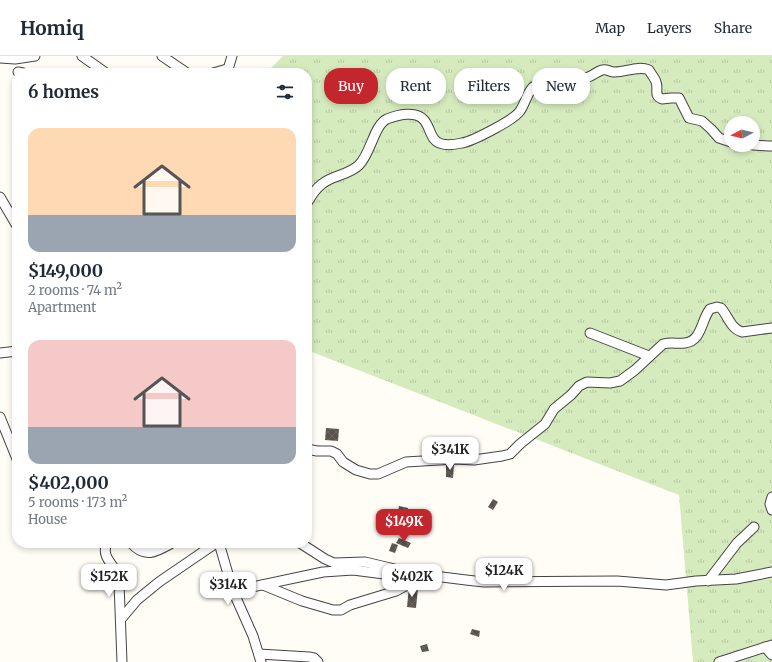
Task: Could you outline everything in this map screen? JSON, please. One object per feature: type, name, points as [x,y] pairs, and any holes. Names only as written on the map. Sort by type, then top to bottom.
[{"type":"street","points":[[0,58],[35,56]]},
{"type":"street","points":[[82,56],[99,68]]},
{"type":"street","points":[[162,56],[180,68]]},
{"type":"street","points":[[228,68],[232,56]]},
{"type":"street","points":[[312,195],[322,183],[354,169],[359,165],[380,125],[387,119],[405,114],[420,116],[424,119],[436,141],[445,145],[462,144],[479,137],[512,119],[520,112],[532,88],[540,83],[566,76],[586,78],[600,71],[607,70],[612,72],[642,68],[649,70],[656,81],[657,97],[662,100],[679,98],[689,118],[702,121],[719,138],[724,140]]},
{"type":"street","points":[[760,145],[772,146]]},
{"type":"street","points":[[0,197],[12,217]]},
{"type":"street","points":[[312,450],[331,451],[337,454],[343,462],[356,470],[370,474],[378,474],[406,462],[454,459],[474,460],[510,454],[545,424],[554,409],[571,395],[579,386],[586,382],[610,383],[620,381],[635,370],[663,344],[668,342],[687,343],[698,334],[708,311],[712,308],[721,308],[734,328],[742,332],[772,328]]},
{"type":"street","points":[[590,333],[649,356]]},
{"type":"street","points":[[0,353],[12,352]]},
{"type":"street","points":[[0,417],[12,446]]},
{"type":"street","points":[[772,497],[770,504],[772,510]]},
{"type":"street","points":[[708,581],[733,548],[754,527]]},
{"type":"street","points":[[106,548],[106,556],[117,574],[119,583],[122,662]]},
{"type":"street","points":[[135,548],[137,550],[150,553],[163,548]]},
{"type":"street","points":[[121,619],[137,600],[159,582],[210,548]]},
{"type":"street","points":[[219,548],[233,591],[253,636],[260,658],[309,657],[314,658],[318,662]]},
{"type":"street","points":[[308,548],[334,563],[365,562],[402,571],[484,582],[617,581],[666,585],[692,581],[736,579],[772,572]]},
{"type":"street","points":[[233,591],[323,572],[353,570],[392,575],[434,576]]},
{"type":"street","points":[[263,585],[302,602],[333,610],[340,610],[350,605],[396,591],[424,576]]},
{"type":"street","points":[[719,662],[768,646],[772,655]]},
{"type":"green space","points":[[283,56],[772,56],[772,662],[693,662],[679,495],[312,352],[312,68],[271,68]]},
{"type":"building","points":[[326,428],[339,429],[338,441],[325,440]]},
{"type":"building","points":[[446,465],[454,465],[453,478],[446,477]]},
{"type":"building","points":[[493,499],[498,502],[493,510],[488,507]]},
{"type":"building","points":[[399,506],[408,508],[407,514],[398,512]]},
{"type":"building","points":[[399,538],[411,543],[408,548],[396,543]]},
{"type":"building","points":[[392,543],[398,545],[395,553],[389,551]]},
{"type":"building","points":[[409,587],[418,588],[416,608],[407,607]]},
{"type":"building","points":[[472,629],[480,631],[479,637],[470,634]]},
{"type":"building","points":[[427,644],[429,651],[422,652],[420,646]]}]
